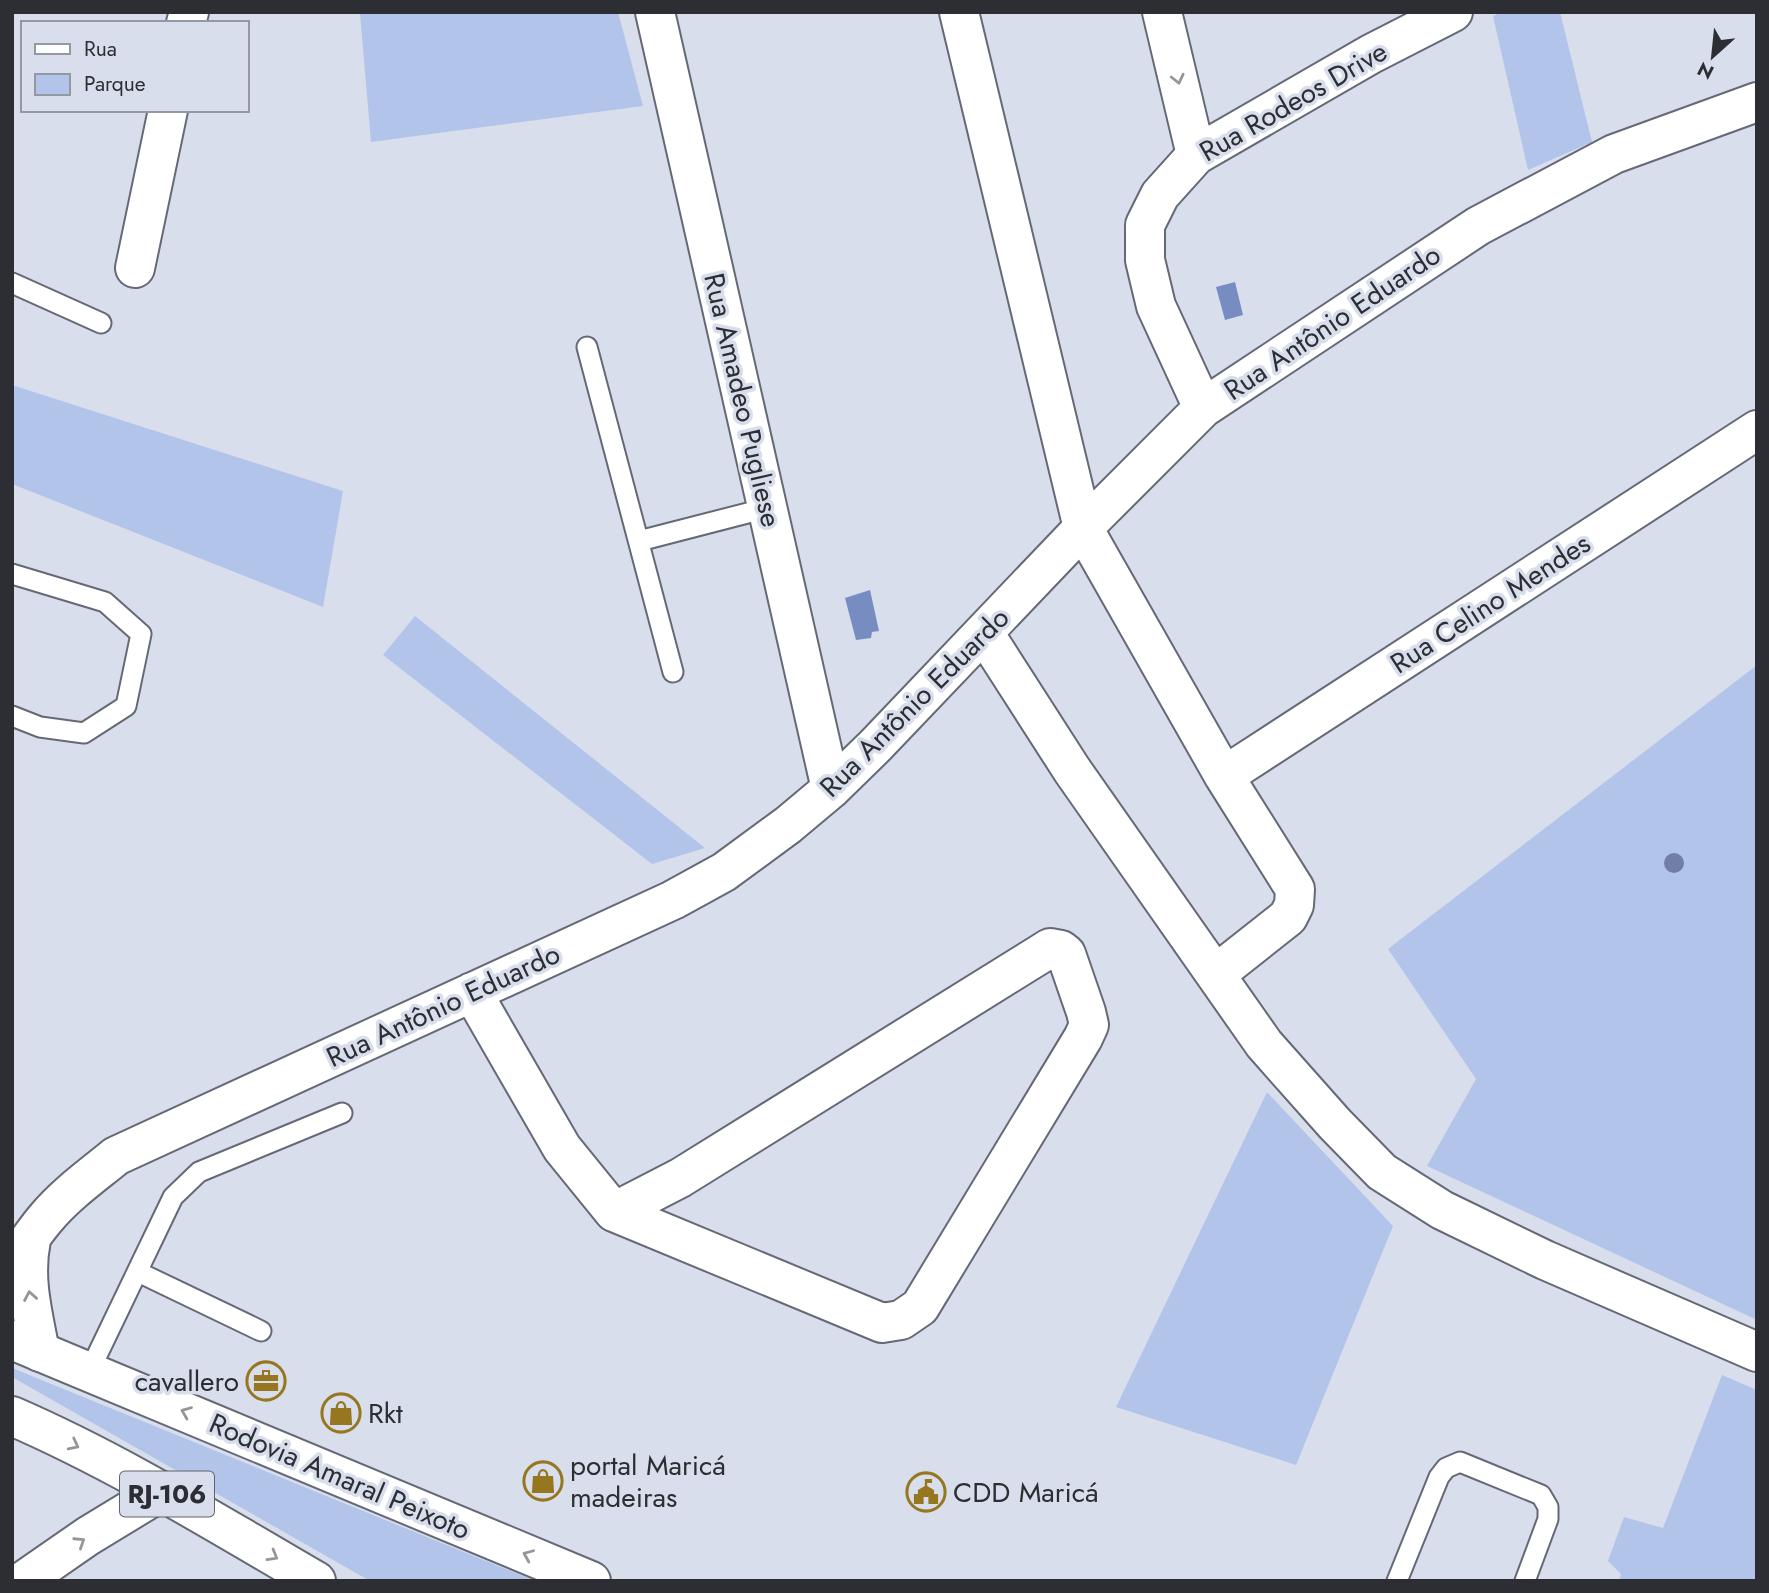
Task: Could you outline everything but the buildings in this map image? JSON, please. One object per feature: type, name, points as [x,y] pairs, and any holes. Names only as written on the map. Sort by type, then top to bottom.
[{"type":"main road","name":"Rua Amadeo Pugliese","points":[[655,12],[831,789]]},
{"type":"main road","points":[[959,12],[1083,528],[1224,776],[1295,889],[1294,905],[1288,917],[1216,974]]},
{"type":"main road","points":[[1162,12],[1196,155]]},
{"type":"main road","name":"Rua Rodeos Drive","points":[[1203,408],[1156,306],[1145,261],[1145,225],[1160,195],[1196,155],[1371,54],[1453,12]]},
{"type":"main road","name":"Rua Antônio Eduardo","points":[[26,1346],[28,1292],[27,1270],[22,1251],[46,1217],[77,1187],[116,1156],[673,900],[723,872],[788,825],[831,789],[1203,408],[1478,226],[1614,154],[1757,102]]},
{"type":"main road","points":[[135,268],[168,112]]},
{"type":"main road","name":"Rua Celino Mendes","points":[[1224,776],[1757,430]]},
{"type":"main road","points":[[984,633],[1072,770],[1264,1044],[1382,1172],[1454,1216],[1545,1260],[1757,1352]]},
{"type":"main road","points":[[472,992],[562,1148],[614,1212],[882,1323],[901,1320],[920,1307],[1083,1038],[1089,1025],[1066,954],[1050,948],[680,1178],[614,1212]]},
{"type":"main road","name":"Rodovia Amaral Peixoto","points":[[26,1346],[591,1581]]},
{"type":"main road","name":"RJ-106","points":[[12,1416],[47,1431],[162,1491],[316,1581]]},
{"type":"main road","points":[[23,1581],[88,1536],[162,1491]]},
{"type":"lane","points":[[12,283],[101,323]]},
{"type":"lane","points":[[587,348],[673,672]]},
{"type":"lane","points":[[639,541],[767,508]]},
{"type":"lane","points":[[12,574],[105,602],[141,634],[126,706],[84,733],[40,727],[12,716]]},
{"type":"lane","points":[[89,1372],[173,1197],[199,1172],[342,1113]]},
{"type":"lane","points":[[138,1272],[261,1331]]},
{"type":"lane","points":[[1397,1581],[1439,1477],[1446,1468],[1460,1462],[1541,1495],[1548,1507],[1548,1519],[1525,1581]]},
{"type":"green space","points":[[618,12],[643,106],[371,142],[360,14]]},
{"type":"green space","points":[[1502,12],[1560,12],[1592,142],[1528,170],[1493,16]]},
{"type":"green space","points":[[12,385],[343,491],[323,607],[12,484]]},
{"type":"green space","points":[[415,616],[705,848],[652,864],[383,655]]},
{"type":"green space","points":[[1757,665],[1757,1320],[1427,1166],[1476,1079],[1388,949]]},
{"type":"green space","points":[[1267,1092],[1393,1226],[1296,1465],[1116,1407]]},
{"type":"green space","points":[[12,1368],[535,1581],[370,1581],[12,1377]]},
{"type":"green space","points":[[1722,1375],[1757,1390],[1757,1581],[1619,1581],[1621,1574],[1608,1561],[1624,1517],[1663,1528]]},
{"type":"shaded area","points":[[1235,282],[1243,315],[1225,320],[1216,287]]},
{"type":"shaded area","points":[[870,590],[879,631],[872,632],[871,638],[856,640],[845,598]]},
{"type":"place","name":"cavallero","points":[[266,1381]]},
{"type":"place","name":"Rkt","points":[[341,1413]]},
{"type":"place","name":"portal Maricá madeiras","points":[[543,1481]]},
{"type":"place","name":"CDD Maricá","points":[[926,1492]]}]
